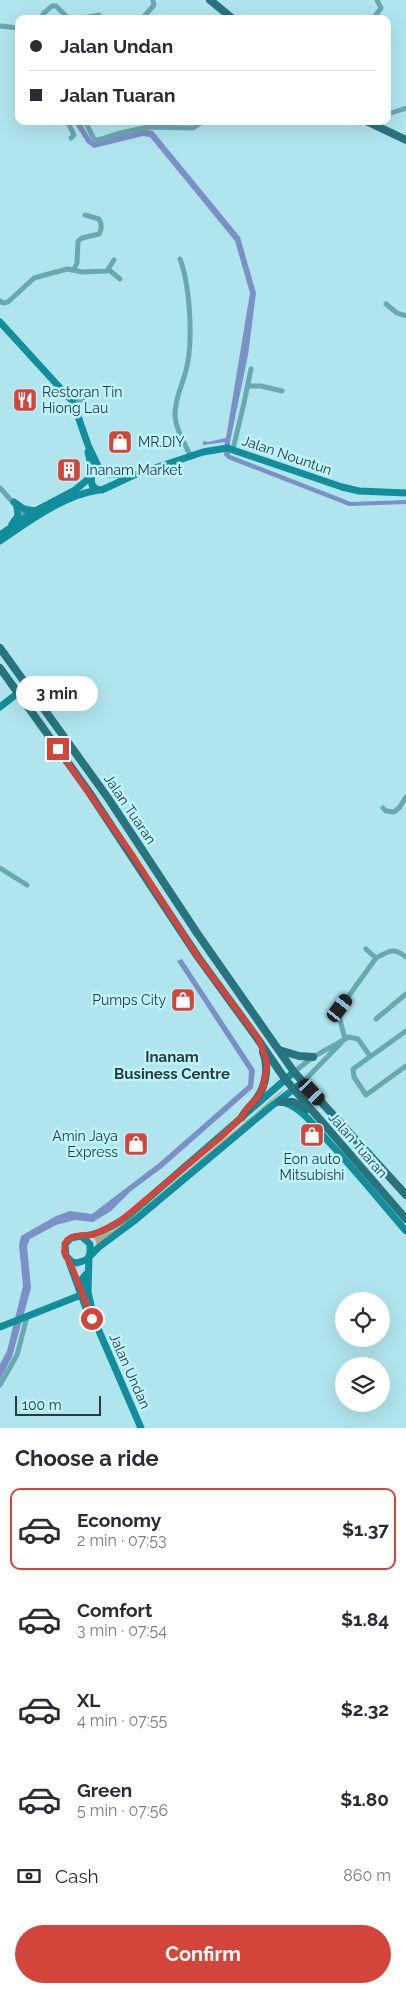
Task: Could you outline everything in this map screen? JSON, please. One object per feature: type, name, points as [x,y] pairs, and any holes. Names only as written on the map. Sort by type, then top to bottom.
[{"type":"main road","points":[[210,0],[228,15]]},
{"type":"main road","points":[[374,125],[406,140]]},
{"type":"main road","name":"Jalan Tuaran","points":[[0,648],[113,805],[196,933],[294,1072],[406,1195]]},
{"type":"main road","name":"Jalan Tuaran","points":[[0,668],[109,821],[168,913],[209,973],[258,1038],[285,1079],[406,1219]]},
{"type":"main road","points":[[242,1117],[258,1097],[264,1080],[266,1059],[258,1038]]},
{"type":"main road","points":[[279,1050],[299,1056],[314,1057]]},
{"type":"main road","points":[[280,1102],[297,1103],[313,1113]]},
{"type":"street","points":[[145,15],[154,5],[153,0]]},
{"type":"street","points":[[376,15],[381,8],[378,0]]},
{"type":"street","points":[[43,15],[46,9],[52,6],[56,6],[65,15]]},
{"type":"street","points":[[0,26],[15,28]]},
{"type":"street","points":[[391,113],[406,108]]},
{"type":"street","points":[[69,125],[74,135],[71,138]]},
{"type":"street","points":[[87,125],[94,139],[98,140],[144,125]]},
{"type":"street","points":[[158,125],[193,128],[198,125]]},
{"type":"street","points":[[74,269],[77,263],[78,241],[82,238],[99,234],[101,231],[99,219],[84,215]]},
{"type":"street","points":[[180,259],[184,270],[188,300],[189,354],[175,414],[177,427],[191,457]]},
{"type":"street","points":[[109,270],[114,260]]},
{"type":"street","points":[[0,301],[8,302],[30,279],[67,269],[83,272],[109,270],[120,279]]},
{"type":"street","points":[[386,304],[397,313],[406,316]]},
{"type":"street","points":[[0,322],[73,402],[88,445],[98,466],[110,479],[107,487]]},
{"type":"street","points":[[0,326],[71,404],[86,446],[92,475],[92,485],[99,490]]},
{"type":"street","points":[[232,449],[251,368]]},
{"type":"street","points":[[248,386],[261,386],[282,391]]},
{"type":"street","points":[[73,402],[81,400],[91,392]]},
{"type":"street","name":"Jalan Nountun","points":[[0,541],[82,493],[99,490],[134,474],[222,449],[232,449],[288,470],[342,487],[359,491],[406,493]]},
{"type":"street","name":"Jalan Nountun","points":[[3,533],[35,511],[75,490],[98,471],[134,474]]},
{"type":"street","points":[[0,488],[26,517],[30,517],[68,500]]},
{"type":"street","points":[[16,505],[35,511]]},
{"type":"street","points":[[3,533],[18,516],[16,505]]},
{"type":"street","points":[[0,706],[18,693]]},
{"type":"street","points":[[383,808],[386,811],[394,812],[399,808],[406,796]]},
{"type":"street","points":[[0,868],[28,885]]},
{"type":"street","points":[[366,949],[376,958]]},
{"type":"street","points":[[345,1039],[339,1016],[340,1008],[376,958],[393,950],[406,957]]},
{"type":"street","points":[[376,1019],[406,994]]},
{"type":"street","points":[[405,1034],[353,1069],[354,1077],[366,1094],[406,1066]]},
{"type":"street","points":[[345,1039],[303,1082],[269,1108],[134,1221],[89,1255],[86,1260],[77,1263],[66,1256],[64,1248],[67,1240],[75,1236],[93,1235],[102,1232],[128,1216],[285,1079],[314,1057],[345,1039],[349,1037],[358,1039],[370,1056]]},
{"type":"street","points":[[269,1108],[280,1102],[298,1110],[315,1126],[406,1231]]},
{"type":"street","points":[[81,1236],[90,1244],[89,1255]]},
{"type":"street","name":"Jalan Undan","points":[[89,1255],[90,1301],[96,1324]]},
{"type":"street","name":"Jalan Undan","points":[[66,1256],[72,1267],[81,1295],[96,1324],[141,1428]]},
{"type":"street","points":[[0,1327],[81,1295],[83,1291],[82,1279],[88,1272]]},
{"type":"street","points":[[0,1385],[17,1355],[27,1317]]},
{"type":"shaded area","points":[[285,1088],[127,1223],[97,1244],[94,1238],[112,1231],[135,1215]]},
{"type":"water","points":[[76,125],[82,125],[92,141],[95,142],[144,129],[153,131],[240,237],[256,293],[248,355],[230,442],[230,455],[351,502],[406,500],[406,504],[349,506],[228,459],[224,455],[225,442],[203,445],[203,441],[208,442],[226,438],[250,293],[235,241],[150,137],[143,136],[94,148],[87,143]]},
{"type":"water","points":[[182,959],[255,1070],[253,1088],[162,1168],[131,1191],[111,1211],[93,1222],[75,1220],[56,1225],[30,1239],[27,1246],[31,1288],[12,1357],[0,1380],[0,1364],[7,1351],[23,1286],[19,1245],[21,1236],[56,1216],[70,1211],[92,1214],[159,1163],[248,1085],[249,1071],[177,961]]},
{"type":"place","name":"Restoran Tin Hiong Lau","points":[[25,400]]},
{"type":"place","name":"MR.DIY","points":[[120,442]]},
{"type":"place","name":"Inanam Market","points":[[69,470]]},
{"type":"place","name":"Pumps City","points":[[183,1000]]},
{"type":"place","name":"Eon auto Mitsubishi","points":[[312,1135]]},
{"type":"place","name":"Amin Jaya Express","points":[[136,1144]]},
{"type":"district","name":"Inanam Business Centre","points":[[172,1066]]},
{"type":"route","points":[[58,749],[133,856],[198,957],[258,1038],[267,1066],[261,1093],[242,1117],[220,1138],[119,1222],[102,1232],[93,1235],[75,1236],[67,1240],[64,1252],[72,1267],[81,1295],[92,1319]]}]
